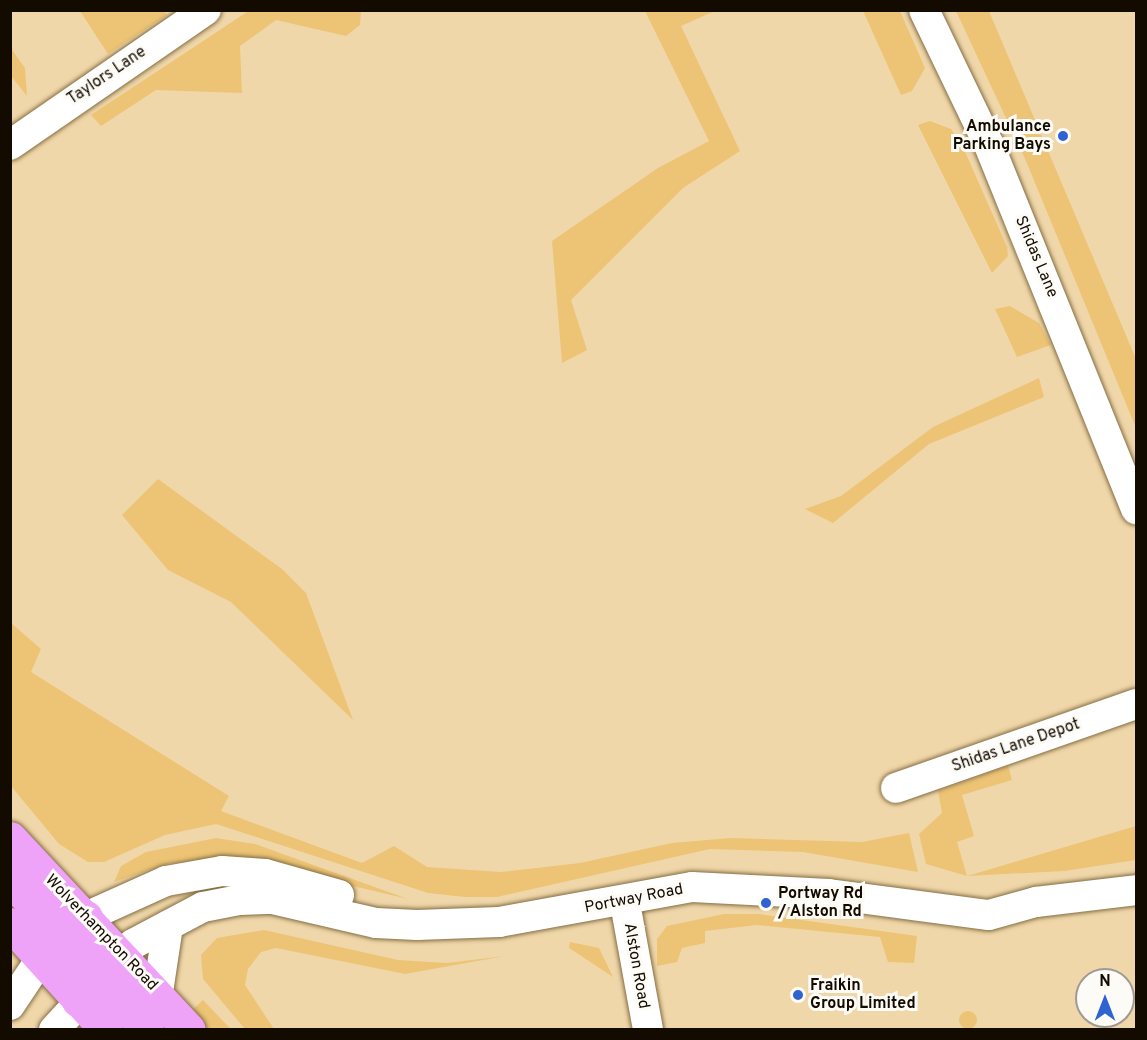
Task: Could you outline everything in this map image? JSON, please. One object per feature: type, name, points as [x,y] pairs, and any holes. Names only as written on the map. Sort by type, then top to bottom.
[{"type":"highway","name":"Wolverhampton Road","points":[[10,838],[64,937],[106,1029]]},
{"type":"highway","points":[[10,880],[64,937],[89,989],[147,1029]]},
{"type":"highway","name":"Wolverhampton Road","points":[[10,924],[123,952],[189,1029]]},
{"type":"street","name":"Taylors Lane","points":[[10,145],[206,10]]},
{"type":"street","name":"Shidas Lane","points":[[924,10],[989,145],[1137,509]]},
{"type":"street","name":"Shidas Lane Depot","points":[[896,788],[1137,704]]},
{"type":"street","name":"Portway Road","points":[[64,937],[166,881],[222,871],[298,881],[417,925]]},
{"type":"street","name":"Portway Road","points":[[54,1029],[123,952],[203,907],[272,899],[376,923],[417,925],[499,922],[625,903],[692,887],[829,894],[989,915],[1035,902],[1137,890]]},
{"type":"street","name":"Alston Road","points":[[625,903],[648,1029]]},
{"type":"street","points":[[158,992],[168,926]]},
{"type":"street","points":[[10,1005],[64,937]]},
{"type":"shaded area","points":[[250,10],[361,11],[360,25],[346,36],[276,20],[240,46],[242,93],[156,90],[101,126],[91,115]]},
{"type":"shaded area","points":[[80,11],[163,11],[167,15],[108,54]]},
{"type":"shaded area","points":[[645,11],[715,11],[681,26],[740,151],[683,188],[571,300],[587,350],[562,363],[552,241],[658,168],[709,141]]},
{"type":"shaded area","points":[[863,11],[900,11],[925,68],[912,91],[901,95]]},
{"type":"shaded area","points":[[956,11],[989,11],[1136,359],[1136,428],[1026,161]]},
{"type":"shaded area","points":[[10,47],[25,68],[27,96],[11,76]]},
{"type":"shaded area","points":[[930,121],[951,129],[963,147],[1007,247],[1008,256],[992,273],[918,125]]},
{"type":"shaded area","points":[[1010,306],[1039,323],[1051,345],[1017,357],[995,309]]},
{"type":"shaded area","points":[[1039,378],[1044,397],[929,444],[833,523],[805,509],[841,496],[933,427]]},
{"type":"shaded area","points":[[158,479],[282,569],[306,593],[353,720],[231,602],[168,570],[122,515]]},
{"type":"shaded area","points":[[11,623],[41,649],[31,672],[229,796],[221,811],[362,863],[394,846],[427,867],[501,872],[580,863],[672,843],[731,838],[862,842],[909,833],[918,872],[803,852],[710,849],[497,897],[465,897],[428,893],[216,824],[165,835],[104,862],[88,862],[59,844],[11,786]]},
{"type":"shaded area","points":[[1008,766],[1012,780],[962,795],[974,836],[957,842],[967,876],[926,864],[919,834],[942,813],[938,791]]},
{"type":"shaded area","points":[[1136,826],[1136,860],[1064,871],[967,876]]},
{"type":"shaded area","points":[[216,838],[255,844],[408,899],[229,857],[170,863],[114,882],[121,866],[146,852]]},
{"type":"shaded area","points":[[724,914],[759,914],[917,936],[914,963],[888,962],[880,937],[757,925],[705,931],[705,943],[682,948],[677,962],[657,966],[657,939],[667,926]]},
{"type":"shaded area","points":[[264,930],[398,960],[447,963],[505,956],[405,974],[276,948],[261,952],[248,969],[245,985],[274,1029],[245,1029],[203,979],[201,955],[217,938]]},
{"type":"shaded area","points":[[570,942],[599,948],[613,977],[569,948]]},
{"type":"shaded area","points":[[203,1000],[231,1029],[200,1029],[187,1015]]},
{"type":"shaded area","points":[[964,1011],[972,1011],[977,1016],[975,1027],[964,1029],[959,1024],[959,1016]]},
{"type":"place","name":"Ambulance Parking Bays","points":[[1063,136]]},
{"type":"place","name":"Portway Rd / Alston Rd","points":[[766,903]]},
{"type":"place","name":"Fraikin Group Limited","points":[[798,995]]}]
